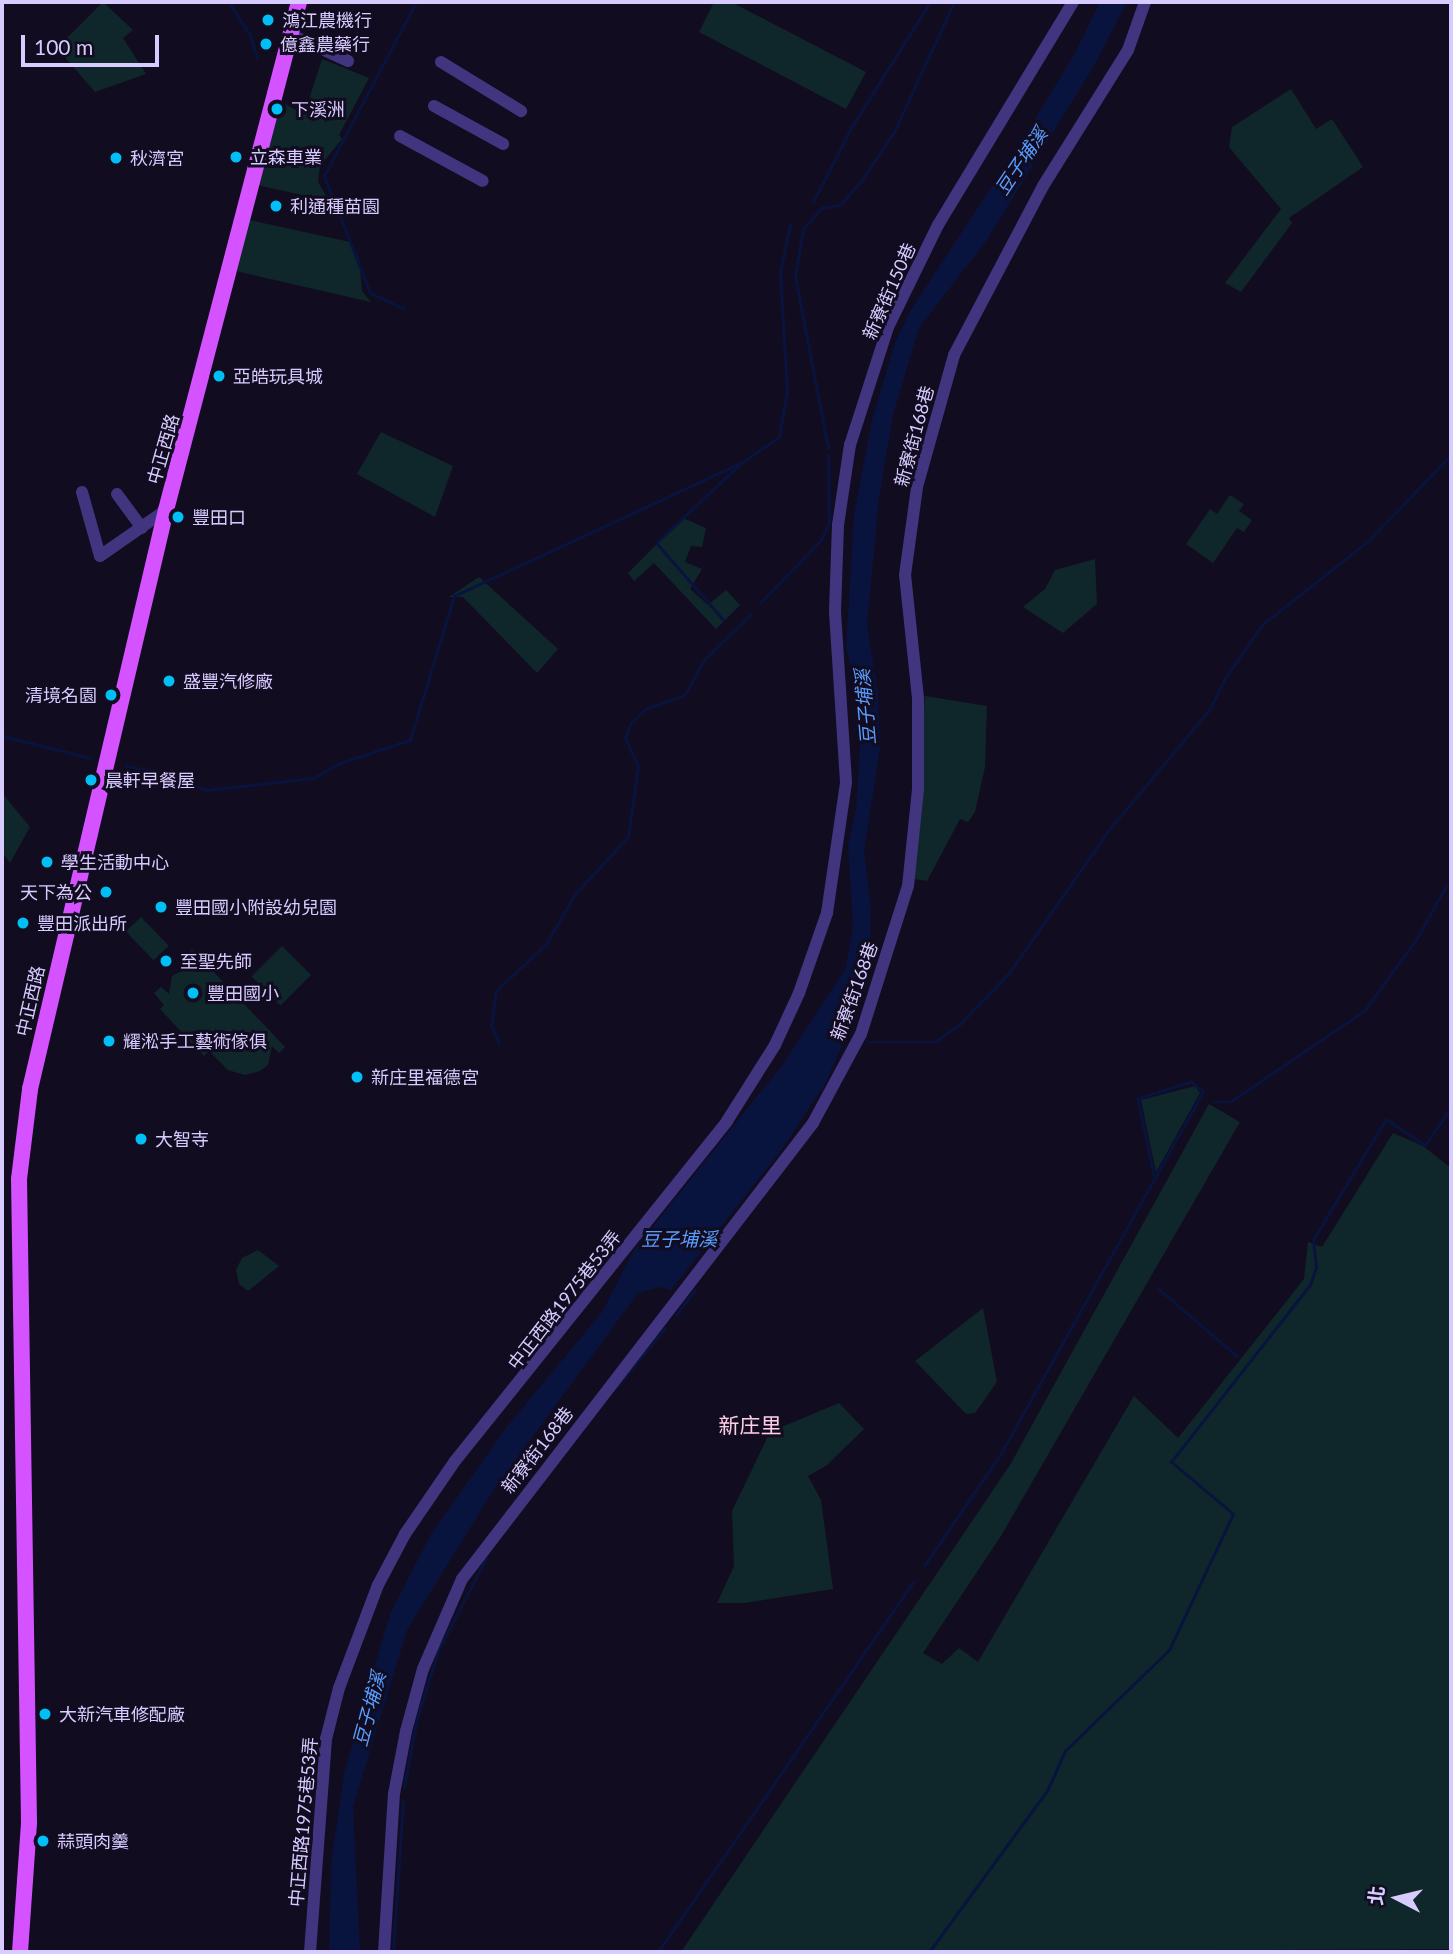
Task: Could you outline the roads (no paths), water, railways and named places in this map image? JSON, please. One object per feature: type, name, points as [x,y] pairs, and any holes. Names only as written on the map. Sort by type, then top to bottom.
[{"type":"main road","name":"中正西路","points":[[20,1952],[29,1822],[19,1179],[30,1089],[166,510],[299,2]]},
{"type":"street","name":"新寮街150巷","points":[[838,671],[838,525],[850,445],[888,327],[938,225],[1073,2]]},
{"type":"street","name":"新寮街168巷","points":[[384,1952],[394,1794],[406,1731],[423,1669],[462,1579],[813,1123],[861,1034],[908,886],[918,789],[918,698],[905,575],[917,487],[954,355],[1043,186],[1128,50],[1145,2]]},
{"type":"street","points":[[289,34],[348,61]]},
{"type":"street","points":[[441,62],[521,111]]},
{"type":"street","points":[[435,106],[503,144]]},
{"type":"street","points":[[400,136],[483,181]]},
{"type":"street","points":[[82,492],[100,556],[166,510]]},
{"type":"street","points":[[117,495],[142,528]]},
{"type":"street","name":"中正西路1975巷53弄","points":[[310,1952],[326,1740],[339,1688],[378,1585],[405,1534],[455,1461],[727,1121],[766,1061],[799,993],[820,940],[838,857],[846,782],[838,671]]},
{"type":"water","name":"豆子埔溪","points":[[1100,2],[1127,2],[1095,64],[987,240],[919,328],[893,415],[879,498],[867,625],[878,693],[880,748],[864,851],[871,908],[869,978],[859,1008],[825,1084],[783,1148],[671,1290],[661,1287],[638,1293],[493,1491],[407,1630],[353,1807],[360,1952],[329,1952],[331,1864],[344,1774],[390,1614],[431,1534],[506,1428],[602,1312],[634,1250],[783,1064],[846,968],[853,925],[848,846],[856,809],[860,746],[857,691],[846,648],[854,515],[872,420],[895,343],[910,311],[1020,144],[1074,55]]},
{"type":"waterway","points":[[229,2],[251,36],[257,57]]},
{"type":"waterway","points":[[404,309],[370,293],[324,176],[416,2]]},
{"type":"waterway","points":[[813,202],[851,128],[930,2]]},
{"type":"waterway","points":[[828,448],[795,276],[803,229],[821,208],[840,205],[864,177],[894,132],[954,2]]},
{"type":"waterway","points":[[126,766],[161,772],[207,790],[313,778],[340,763],[410,740],[454,596],[741,463],[779,437],[787,391],[780,273],[790,225]]},
{"type":"waterway","points":[[760,603],[821,540],[829,523],[828,455]]},
{"type":"waterway","points":[[868,1042],[935,1042],[960,1024],[1009,973],[1108,831],[1210,709],[1225,678],[1263,624],[1367,542],[1451,455]]},
{"type":"waterway","points":[[723,620],[656,543],[739,465]]},
{"type":"waterway","points":[[499,1043],[491,1026],[496,991],[546,944],[575,894],[628,837],[638,767],[625,738],[630,724],[645,709],[685,695],[703,661],[751,614]]},
{"type":"waterway","points":[[2,736],[91,758]]},
{"type":"waterway","points":[[1214,1102],[1230,1102],[1364,1011],[1416,940],[1446,886]]},
{"type":"waterway","points":[[924,1566],[1000,1455],[1203,1092],[1191,1082],[1138,1099],[1154,1175]]},
{"type":"waterway","points":[[929,1952],[1047,1791],[1065,1751],[1169,1650],[1233,1514],[1171,1462],[1310,1285],[1316,1268],[1313,1240],[1386,1119],[1425,1145],[1451,1108]]},
{"type":"waterway","points":[[1158,1288],[1237,1356]]},
{"type":"waterway","points":[[676,1315],[695,1290]]},
{"type":"waterway","points":[[616,1388],[665,1328]]},
{"type":"waterway","points":[[404,1787],[417,1719],[438,1651],[486,1558]]},
{"type":"waterway","points":[[658,1952],[913,1583]]},
{"type":"waterway","points":[[393,1952],[403,1801]]},
{"type":"place","name":"鴻江農機行","points":[[268,20]]},
{"type":"place","name":"億鑫農藥行","points":[[266,44]]},
{"type":"place","name":"下溪洲","points":[[277,109]]},
{"type":"place","name":"立森車業","points":[[236,157]]},
{"type":"place","name":"秋濟宮","points":[[116,158]]},
{"type":"place","name":"利通種苗園","points":[[276,206]]},
{"type":"place","name":"亞皓玩具城","points":[[219,376]]},
{"type":"place","name":"豐田口","points":[[178,517]]},
{"type":"place","name":"盛豐汽修廠","points":[[169,681]]},
{"type":"place","name":"清境名園","points":[[111,695]]},
{"type":"place","name":"晨軒早餐屋","points":[[91,780]]},
{"type":"place","name":"學生活動中心","points":[[47,862]]},
{"type":"place","name":"天下為公","points":[[106,892]]},
{"type":"place","name":"豐田國小附設幼兒園","points":[[161,907]]},
{"type":"place","name":"豐田派出所","points":[[23,923]]},
{"type":"place","name":"至聖先師","points":[[166,961]]},
{"type":"place","name":"豐田國小","points":[[193,993]]},
{"type":"place","name":"耀淞手工藝術傢俱","points":[[109,1041]]},
{"type":"place","name":"新庄里福德宮","points":[[357,1077]]},
{"type":"place","name":"大智寺","points":[[141,1139]]},
{"type":"place","name":"大新汽車修配廠","points":[[45,1714]]},
{"type":"place","name":"蒜頭肉羹","points":[[43,1841]]},
{"type":"district","name":"新庄里","points":[[750,1425]]}]
